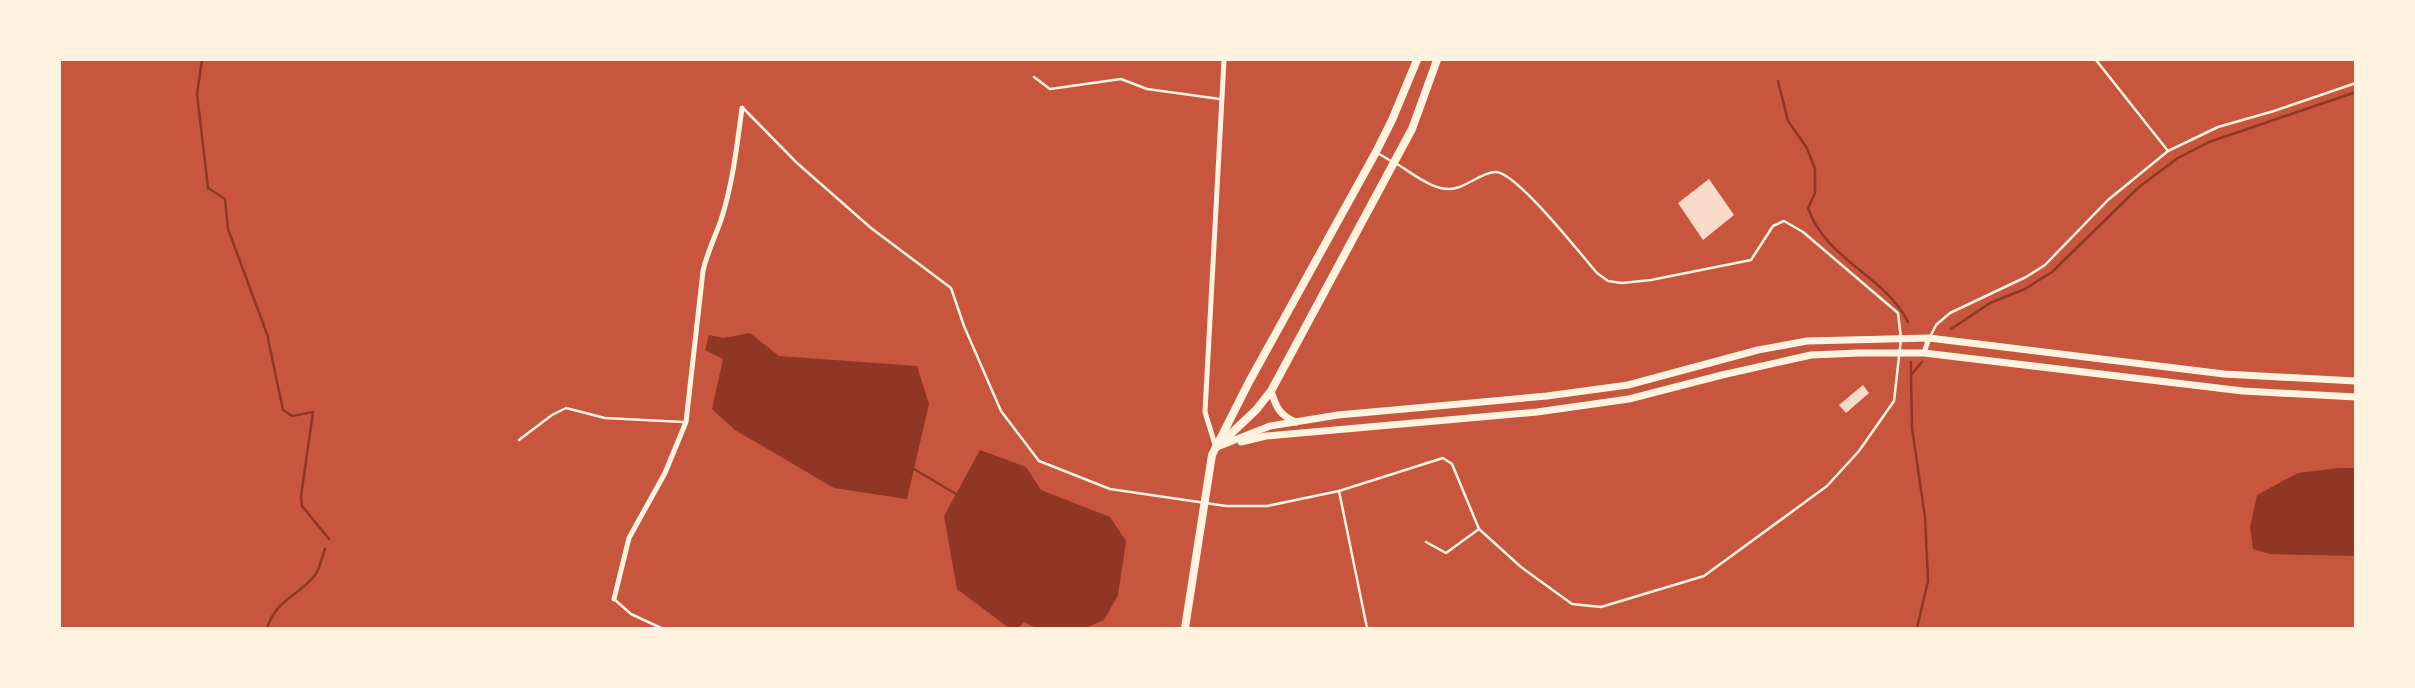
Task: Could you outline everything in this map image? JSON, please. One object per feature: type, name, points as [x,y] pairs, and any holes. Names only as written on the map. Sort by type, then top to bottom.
[{"type":"main road","points":[[1185,628],[1212,455],[1249,382],[1376,152],[1417,60]]},
{"type":"main road","points":[[1216,448],[1256,410],[1270,391],[1412,129],[1437,60]]},
{"type":"street","points":[[1216,448],[1205,412],[1224,60]]},
{"type":"street","points":[[614,599],[629,538],[665,473],[686,422],[703,271],[733,173],[742,108]]},
{"type":"street","points":[[1216,448],[1270,426],[1338,415],[1547,396],[1628,385],[1758,350],[1807,341],[1929,338],[2224,374],[2356,381]]},
{"type":"street","points":[[1924,354],[1929,338]]},
{"type":"street","points":[[1216,448],[1266,436],[1537,412],[1629,400],[1811,355],[1924,354],[2243,391],[2356,397]]},
{"type":"street","points":[[1270,391],[1276,408],[1286,418],[1297,422]]},
{"type":"lane","points":[[2096,60],[2168,151]]},
{"type":"lane","points":[[1034,77],[1050,89],[1121,79],[1147,89],[1223,99]]},
{"type":"lane","points":[[1929,338],[1936,325],[1950,313],[2026,277],[2045,265],[2108,200],[2168,151],[2218,127],[2356,83]]},
{"type":"lane","points":[[742,108],[797,163],[871,229],[951,288],[964,326],[1001,411],[1039,461],[1110,489],[1226,506],[1268,506],[1339,491],[1443,458],[1452,464],[1479,529],[1521,567],[1572,604],[1601,607],[1704,576],[1827,486],[1859,452],[1894,401],[1901,339],[1898,313],[1803,232],[1784,221],[1773,226],[1751,260],[1651,280],[1622,283],[1608,281],[1597,273],[1525,190],[1504,174],[1497,171],[1473,179],[1455,189],[1447,189],[1433,185],[1376,152]]},
{"type":"lane","points":[[519,440],[566,408],[604,418],[686,422]]},
{"type":"lane","points":[[1339,491],[1367,628]]},
{"type":"lane","points":[[1426,542],[1446,553],[1479,529]]},
{"type":"lane","points":[[614,599],[631,614],[661,628]]},
{"type":"shaded area","points":[[750,333],[779,356],[917,366],[929,404],[907,499],[834,488],[735,430],[712,409],[723,359],[705,350],[709,335],[723,338]]},
{"type":"shaded area","points":[[980,450],[1026,467],[1041,490],[1110,517],[1126,541],[1118,595],[1104,620],[1085,628],[1036,628],[1024,622],[1018,628],[1009,628],[957,589],[944,516]]},
{"type":"shaded area","points":[[2355,468],[2355,556],[2270,554],[2253,549],[2250,527],[2257,495],[2298,473]]},
{"type":"building","points":[[1709,179],[1734,215],[1703,240],[1678,203]]},
{"type":"building","points":[[1863,385],[1869,393],[1846,413],[1839,405]]},
{"type":"waterway","points":[[202,60],[197,94],[208,188],[225,199],[228,229],[267,334],[283,410],[292,416],[313,412],[301,496],[302,506],[329,539]]},
{"type":"waterway","points":[[1778,81],[1788,121],[1807,148],[1815,169],[1815,193],[1808,208],[1816,226],[1841,255],[1885,292],[1908,322]]},
{"type":"waterway","points":[[1951,329],[1990,303],[2025,289],[2052,272],[2139,187],[2178,158],[2209,142],[2356,92]]},
{"type":"waterway","points":[[1911,362],[1911,373]]},
{"type":"waterway","points":[[1917,628],[1928,581],[1925,517],[1912,428],[1911,375],[1922,362]]},
{"type":"waterway","points":[[914,469],[956,494]]},
{"type":"waterway","points":[[267,628],[283,603],[315,575],[325,549]]}]
